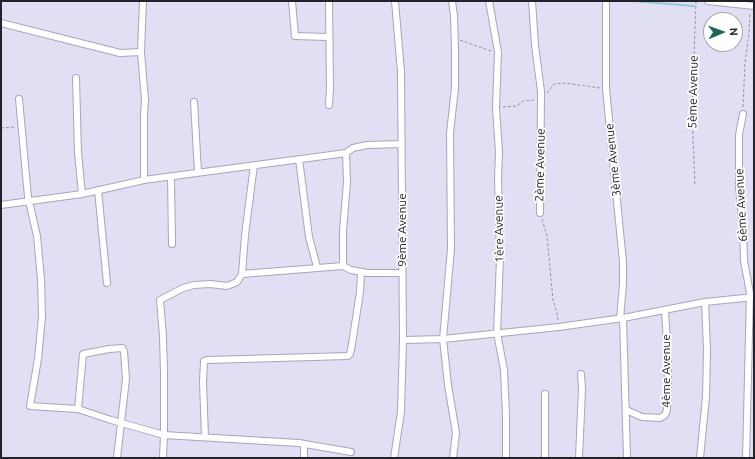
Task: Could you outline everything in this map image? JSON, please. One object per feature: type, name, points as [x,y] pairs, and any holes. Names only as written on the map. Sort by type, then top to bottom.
[{"type":"street","points":[[143,1],[141,52],[145,100],[144,180]]},
{"type":"street","points":[[292,1],[295,36],[328,37]]},
{"type":"street","points":[[329,1],[329,104]]},
{"type":"street","name":"9ème Avenue","points":[[394,458],[401,412],[403,340],[401,72],[395,1]]},
{"type":"street","points":[[452,1],[455,38],[454,88],[450,133],[451,249],[443,339],[448,385],[456,433],[453,458]]},
{"type":"street","name":"1ère Avenue","points":[[489,1],[498,52],[496,108],[499,152],[498,177],[500,259],[497,333],[504,370],[506,458]]},
{"type":"street","name":"2ème Avenue","points":[[532,1],[534,39],[541,97],[540,213]]},
{"type":"street","name":"3ème Avenue","points":[[606,1],[606,89],[623,262],[622,318],[627,458]]},
{"type":"street","points":[[708,1],[747,3],[754,6]]},
{"type":"street","points":[[1,23],[120,53],[141,52]]},
{"type":"street","points":[[76,78],[78,153],[82,194]]},
{"type":"street","points":[[19,99],[28,202],[33,216],[37,236],[41,278],[42,317],[38,359],[30,406],[78,409],[106,419],[164,435],[304,444],[351,452]]},
{"type":"street","points":[[194,102],[198,172]]},
{"type":"street","name":"6ème Avenue","points":[[743,114],[739,135],[739,186],[743,227],[744,261],[752,297],[746,458]]},
{"type":"street","points":[[1,205],[82,194],[144,180],[346,153],[353,148],[367,145],[401,144]]},
{"type":"street","points":[[343,266],[343,231],[347,182],[346,153]]},
{"type":"street","points":[[299,159],[309,237],[317,267]]},
{"type":"street","points":[[163,458],[164,336],[160,300],[183,288],[194,285],[203,284],[227,286],[237,282],[242,274],[244,235],[254,165]]},
{"type":"street","points":[[171,177],[172,244]]},
{"type":"street","points":[[98,190],[107,283]]},
{"type":"street","points":[[242,274],[343,266],[361,272],[402,273]]},
{"type":"street","points":[[205,437],[203,382],[204,361],[348,356],[350,354],[360,292],[361,272]]},
{"type":"street","points":[[403,340],[443,339],[559,327],[622,318],[705,302],[752,297]]},
{"type":"street","points":[[700,458],[706,397],[707,350],[705,302]]},
{"type":"street","name":"4ème Avenue","points":[[626,410],[642,417],[660,418],[665,415],[667,410],[665,310]]},
{"type":"street","points":[[78,409],[83,354],[122,348],[124,351],[126,379],[117,458]]},
{"type":"street","points":[[579,458],[582,389],[581,374]]},
{"type":"street","points":[[545,394],[545,458]]},
{"type":"street","points":[[304,444],[304,458]]},
{"type":"path","name":"5ème Avenue","points":[[695,184],[692,115],[696,1]]},
{"type":"path","points":[[743,114],[745,63],[750,13],[747,3]]},
{"type":"path","points":[[455,38],[485,50],[498,52]]},
{"type":"path","points":[[496,108],[516,106],[524,101],[537,100],[547,94],[554,84],[575,84],[606,89]]},
{"type":"path","points":[[1,128],[21,126]]},
{"type":"path","name":"2ème Avenue","points":[[540,213],[545,226],[553,300],[559,327]]},
{"type":"waterway","points":[[632,1],[694,6]]}]
